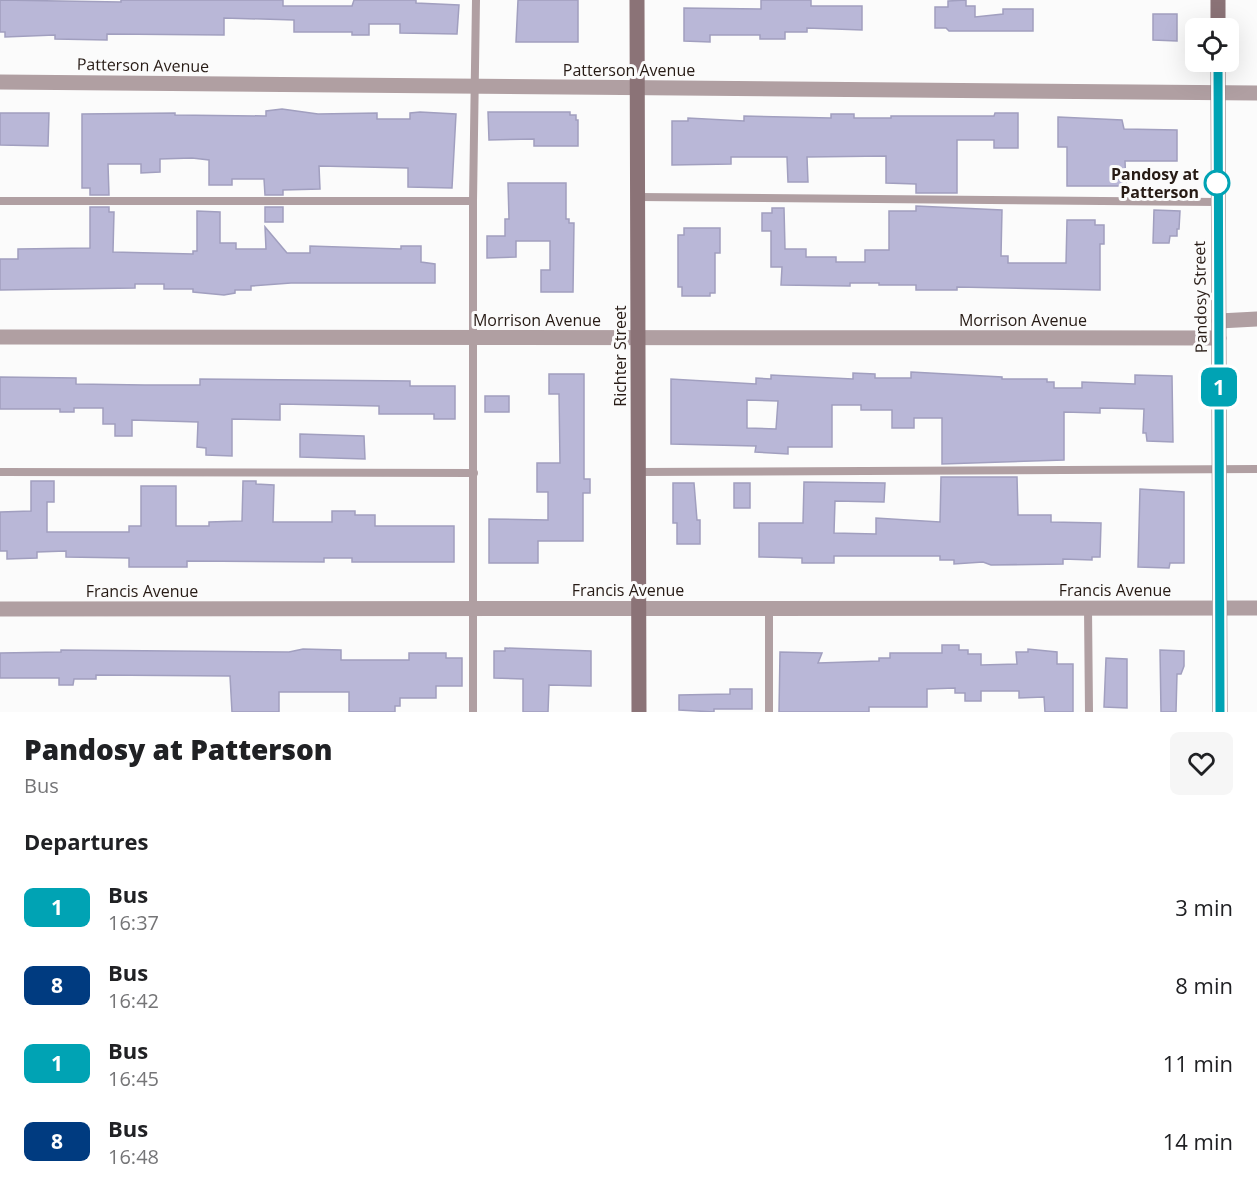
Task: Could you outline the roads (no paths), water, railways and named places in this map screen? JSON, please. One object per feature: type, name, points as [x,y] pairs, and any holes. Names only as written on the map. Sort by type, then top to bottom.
[{"type":"main road","name":"Richter Street","points":[[637,0],[639,712]]},
{"type":"main road","points":[[1218,0],[1218,18]]},
{"type":"main road","name":"Pandosy Street","points":[[1218,72],[1220,712]]},
{"type":"street","name":"Patterson Avenue","points":[[0,82],[475,88],[637,87],[1257,93]]},
{"type":"street","points":[[1219,321],[1257,319]]},
{"type":"street","name":"Morrison Avenue","points":[[0,337],[1219,338]]},
{"type":"street","name":"Francis Avenue","points":[[0,609],[1257,608]]},
{"type":"lane","points":[[473,712],[473,201],[476,0]]},
{"type":"lane","points":[[638,197],[1217,202]]},
{"type":"lane","points":[[0,201],[473,201]]},
{"type":"lane","points":[[638,472],[1257,469]]},
{"type":"lane","points":[[0,472],[474,473]]},
{"type":"lane","points":[[769,607],[769,712]]},
{"type":"lane","points":[[1088,608],[1089,712]]},
{"type":"place","name":"Pandosy at Patterson","points":[[1217,183]]}]
